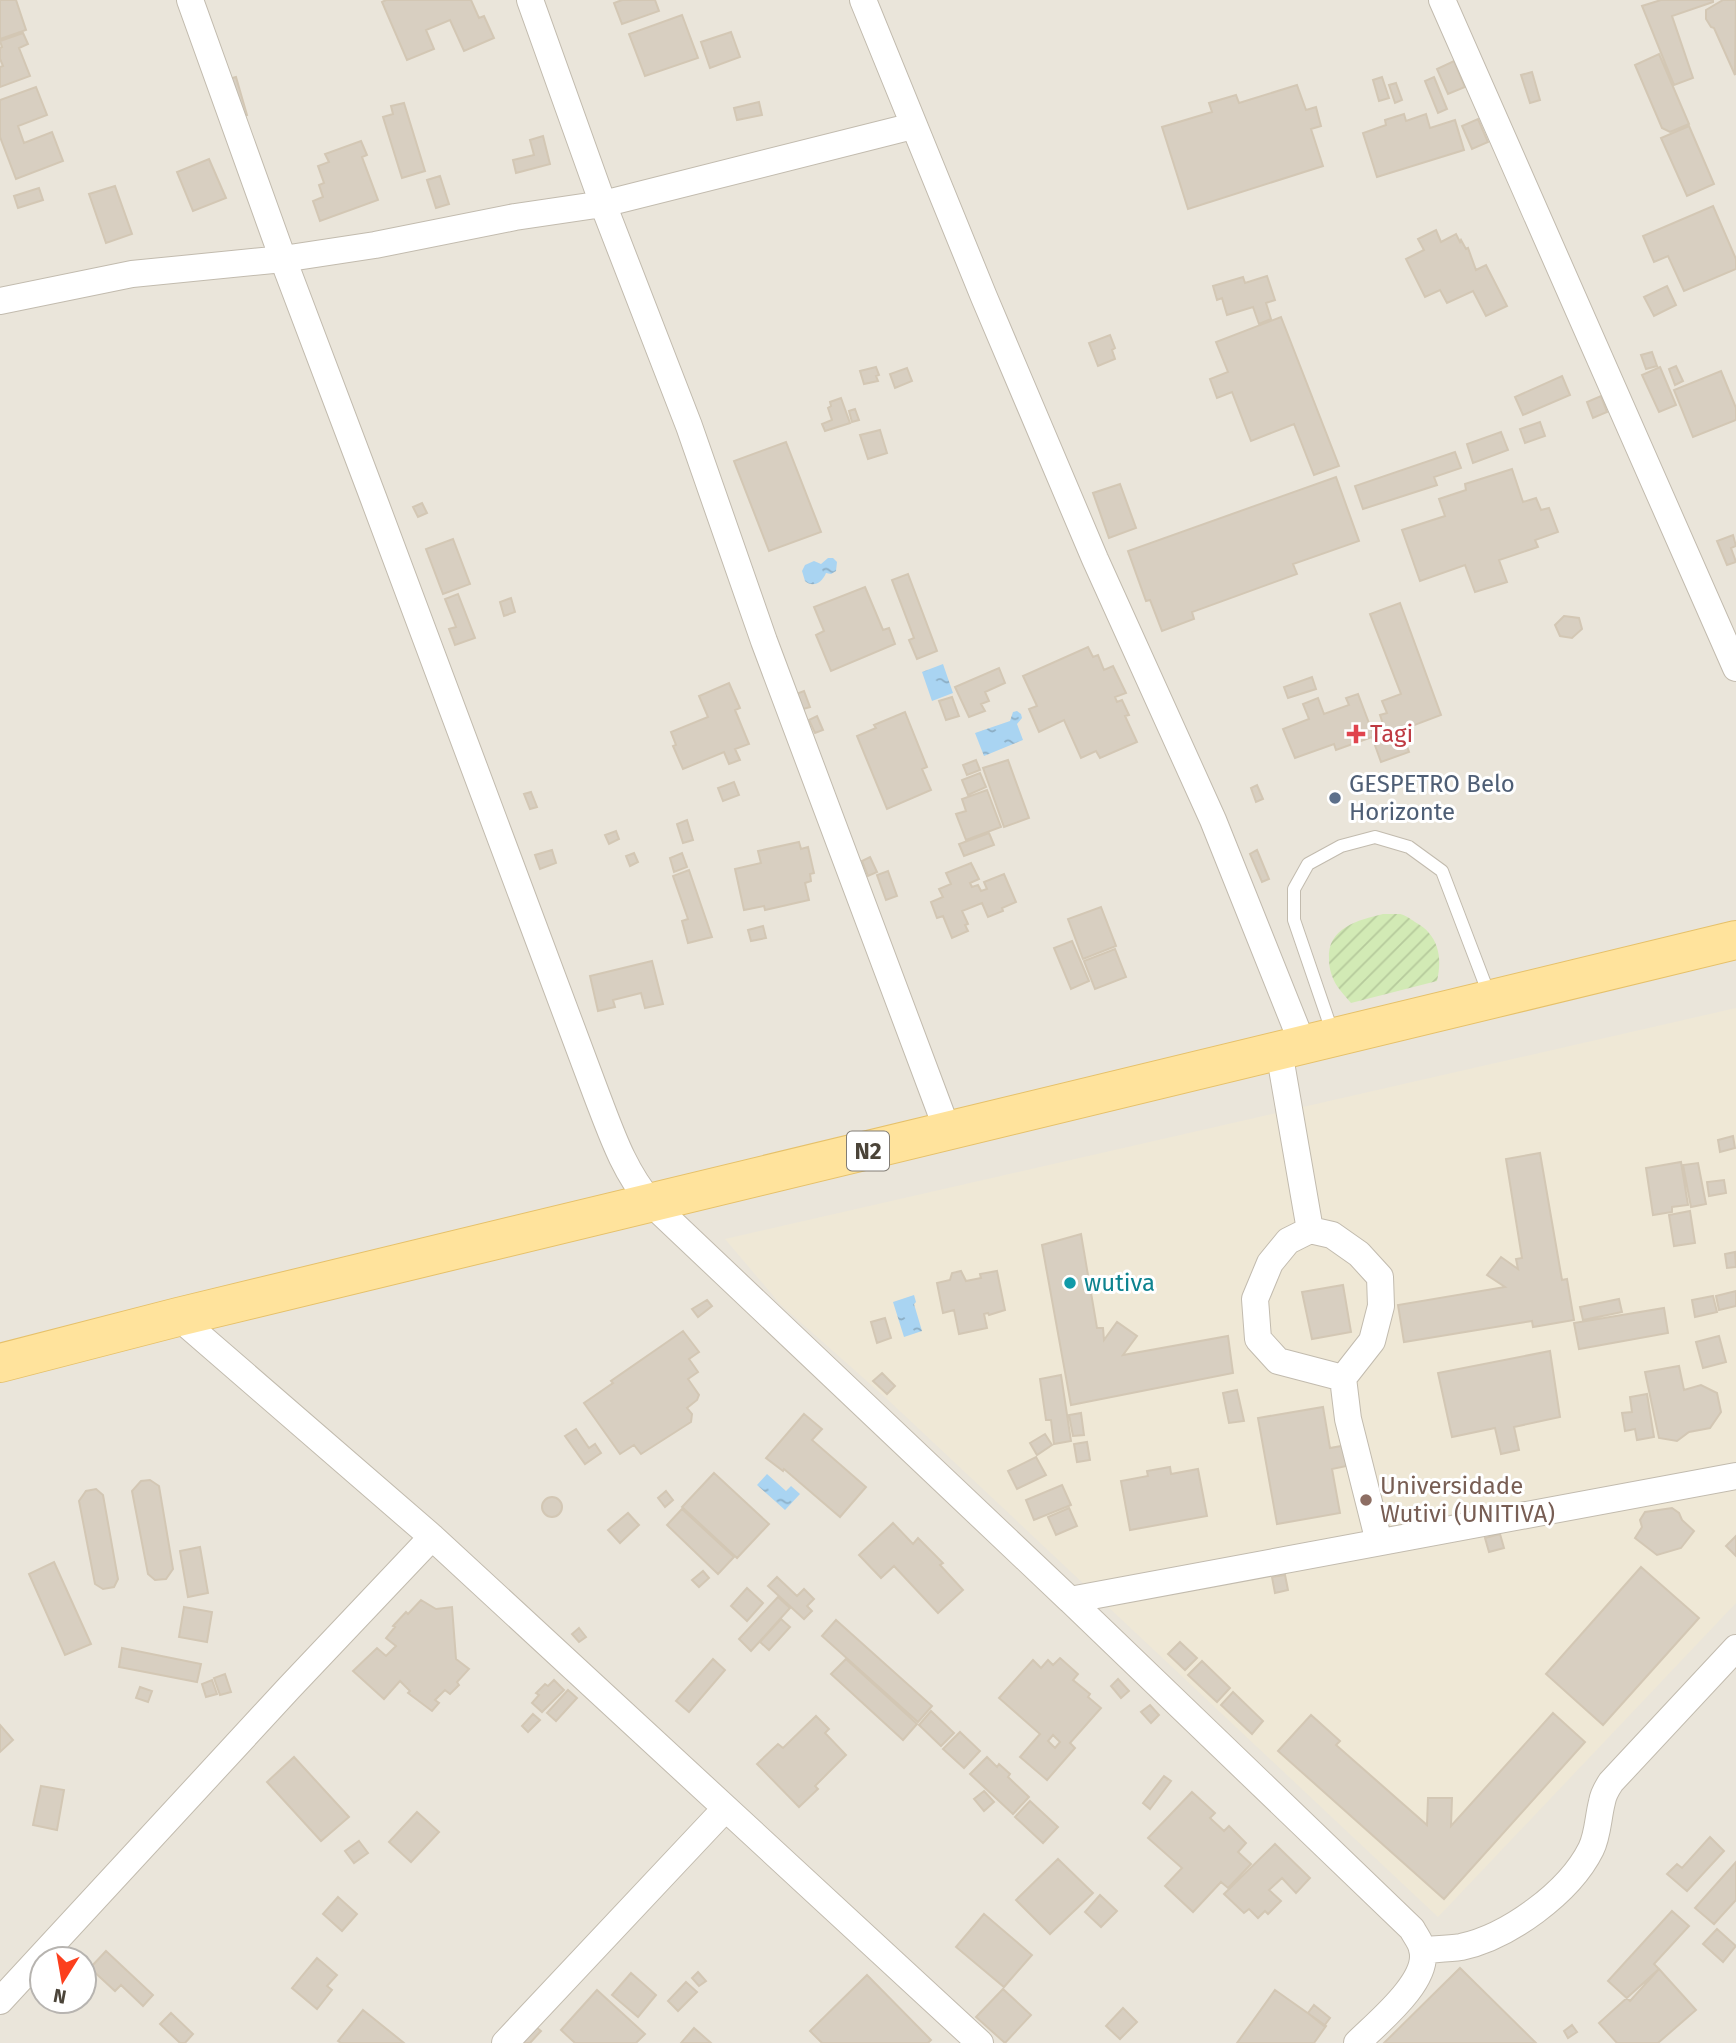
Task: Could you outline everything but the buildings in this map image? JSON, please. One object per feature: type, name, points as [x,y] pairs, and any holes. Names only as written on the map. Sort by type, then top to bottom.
[{"type":"main road","name":"N2","points":[[0,1363],[178,1317],[1736,940]]},
{"type":"street","points":[[190,0],[282,259],[623,1163],[637,1187],[651,1203],[1412,1929],[1423,1950],[1421,1968],[1409,1990],[1357,2043]]},
{"type":"street","points":[[530,0],[603,204],[689,426],[768,653],[948,1132]]},
{"type":"street","points":[[863,0],[913,126],[1095,559],[1213,820],[1306,1044],[1310,1230]]},
{"type":"street","points":[[1442,0],[1736,668]]},
{"type":"street","points":[[0,301],[132,274],[282,259],[375,245],[515,216],[603,204],[913,126]]},
{"type":"street","points":[[1343,1378],[1278,1361],[1258,1339],[1255,1299],[1270,1263],[1288,1241],[1310,1230],[1332,1235],[1359,1254],[1380,1276],[1381,1306],[1372,1341],[1343,1378],[1348,1419],[1379,1542]]},
{"type":"street","points":[[178,1317],[432,1537],[980,2043]]},
{"type":"street","points":[[1070,1600],[1736,1476]]},
{"type":"street","points":[[0,2001],[432,1537]]},
{"type":"street","points":[[1423,1950],[1461,1947],[1493,1937],[1520,1922],[1548,1901],[1578,1869],[1591,1848],[1602,1798],[1611,1782],[1736,1648]]},
{"type":"street","points":[[505,2043],[725,1809]]},
{"type":"lane","points":[[1306,1044],[1294,920],[1294,889],[1308,864],[1341,846],[1374,837],[1409,847],[1442,871],[1492,1000]]},
{"type":"shaded area","points":[[0,0],[1736,0],[1736,2043],[0,2043]]},
{"type":"shaded area","name":"Universidade Wutivi (UNITIVA)","points":[[1736,1008],[1736,1603],[1438,1917],[886,1398],[781,1305],[725,1239]]},
{"type":"green space","points":[[1383,914],[1404,915],[1429,933],[1439,955],[1437,981],[1351,1003],[1332,977],[1330,948],[1333,940],[1346,927]]},
{"type":"water","points":[[828,558],[837,562],[836,571],[826,573],[817,583],[805,581],[802,571],[805,565],[814,561],[821,564]]},
{"type":"water","points":[[943,664],[953,693],[932,701],[922,672]]},
{"type":"water","points":[[1017,711],[1022,718],[1017,724],[1023,740],[984,756],[975,733],[1010,721],[1013,712]]},
{"type":"water","points":[[914,1295],[922,1331],[904,1337],[893,1302]]},
{"type":"water","points":[[767,1474],[786,1491],[791,1486],[800,1494],[785,1510],[757,1485]]},
{"type":"place","name":"Tagi","points":[[1356,734]]},
{"type":"place","name":"GESPETRO Belo Horizonte","points":[[1335,798]]},
{"type":"place","name":"wutiva","points":[[1070,1283]]},
{"type":"place","name":"Universidade Wutivi (UNITIVA)","points":[[1366,1500]]}]
